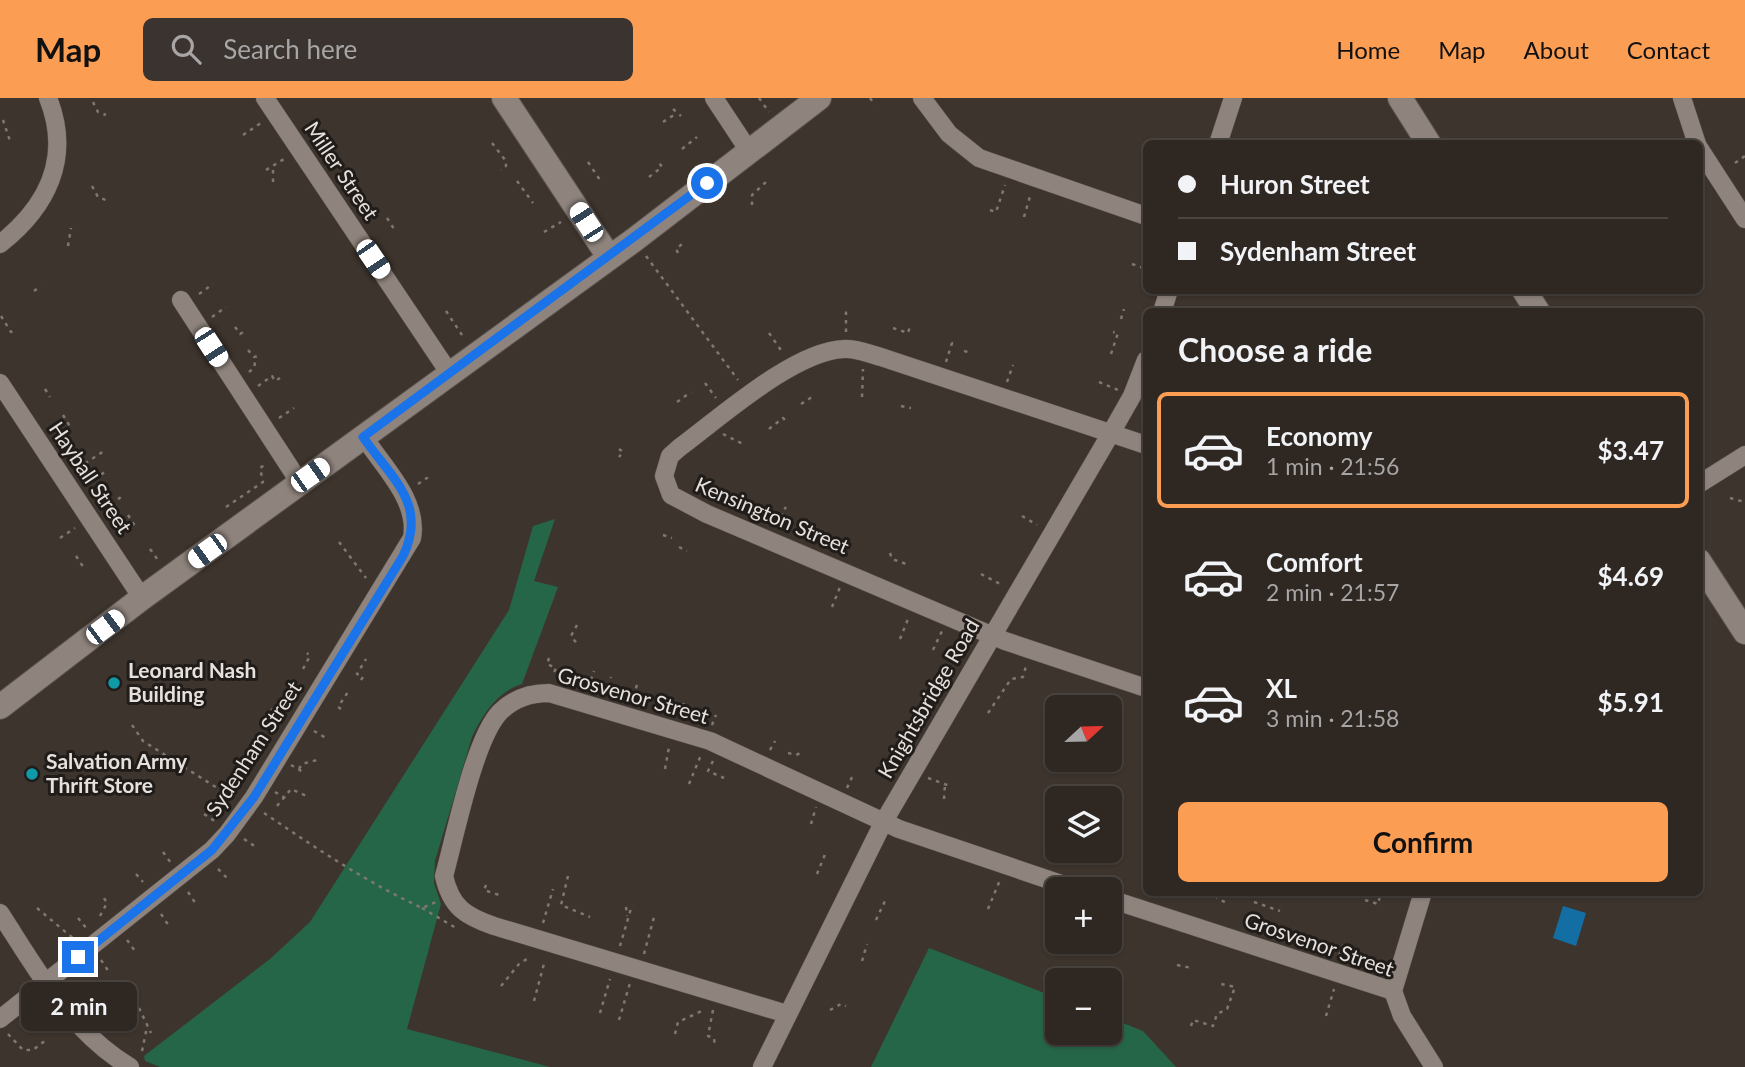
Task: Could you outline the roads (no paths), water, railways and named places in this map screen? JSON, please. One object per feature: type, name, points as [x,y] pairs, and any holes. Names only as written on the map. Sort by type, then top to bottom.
[{"type":"main road","points":[[503,98],[609,257]]},
{"type":"main road","points":[[0,707],[142,598],[634,240],[819,98]]},
{"type":"main road","points":[[1400,98],[1426,140]]},
{"type":"main road","points":[[1703,567],[1745,632]]},
{"type":"street","points":[[0,244],[38,208],[51,183],[56,144],[48,98]]},
{"type":"street","name":"Miller Street","points":[[265,98],[450,374]]},
{"type":"street","points":[[714,98],[749,151]]},
{"type":"street","points":[[922,98],[949,134],[979,158],[1143,215]]},
{"type":"street","points":[[1219,140],[1233,98]]},
{"type":"street","points":[[1682,98],[1696,140]]},
{"type":"street","points":[[1703,154],[1745,219]]},
{"type":"street","points":[[187,299],[300,482]]},
{"type":"street","name":"Kensington Street","points":[[1143,444],[851,349],[800,360],[670,456],[664,477],[671,495],[707,514],[991,635],[1143,687]]},
{"type":"street","name":"Knightsbridge Road","points":[[762,1067],[883,822],[1111,433],[1132,396],[1143,368]]},
{"type":"street","name":"Hayball Street","points":[[0,383],[142,598]]},
{"type":"street","name":"Sydenham Street","points":[[2,1024],[46,983],[212,850],[249,805],[412,538],[413,521],[407,500],[363,437]]},
{"type":"street","points":[[1703,481],[1745,455]]},
{"type":"street","name":"Grosvenor Street","points":[[787,1014],[470,918],[450,896],[444,876],[483,742],[499,713],[531,694],[549,693],[710,741],[883,822],[1045,878]]},
{"type":"street","points":[[1393,991],[1422,896]]},
{"type":"street","name":"Grosvenor Street","points":[[1122,903],[1393,991],[1402,1016],[1434,1067]]},
{"type":"street","points":[[0,913],[78,1026],[130,1067]]},
{"type":"water","points":[[1563,906],[1586,913],[1576,946],[1553,938]]},
{"type":"place","name":"Leonard Nash Building","points":[[114,683]]},
{"type":"place","name":"Salvation Army Thrift Store","points":[[32,774]]}]
